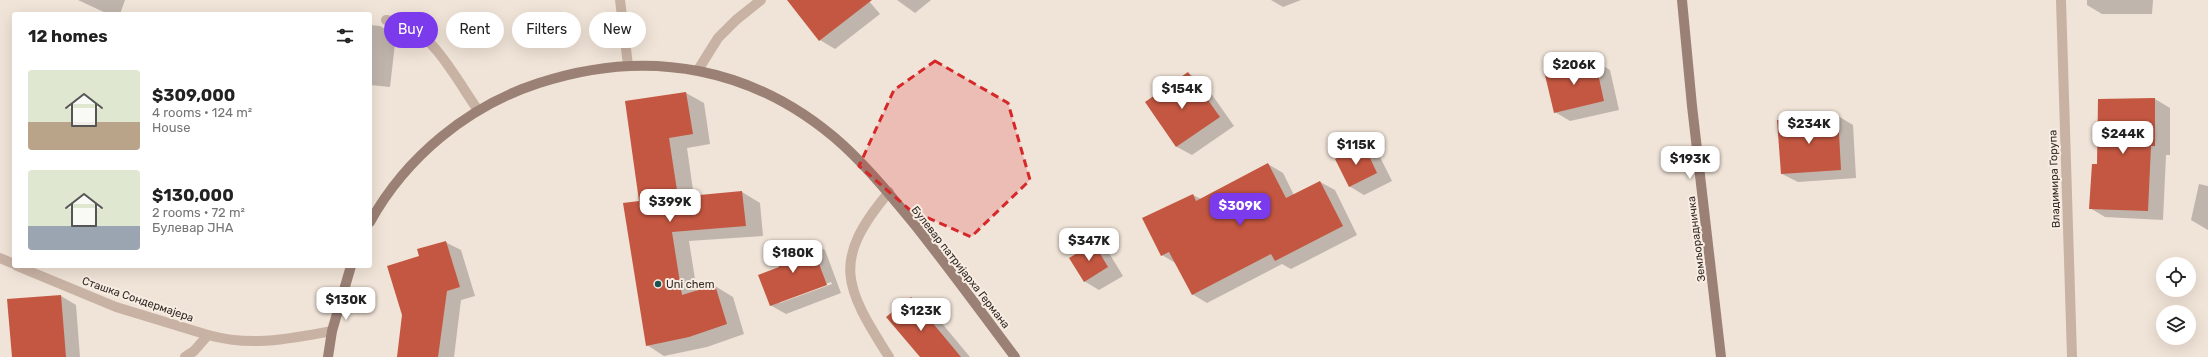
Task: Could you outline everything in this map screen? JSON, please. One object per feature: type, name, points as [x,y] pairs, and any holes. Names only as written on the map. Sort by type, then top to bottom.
[{"type":"main road","name":"Земљорадничка","points":[[1682,0],[1692,106],[1721,357]]},
{"type":"main road","name":"Булевар патријарха Германа","points":[[372,219],[395,184],[418,157],[453,128],[478,110],[505,96],[554,78],[628,65],[662,65],[698,70],[739,81],[789,105],[842,145],[888,192],[1015,357]]},
{"type":"main road","points":[[328,357],[332,332],[350,268]]},
{"type":"street","points":[[620,0],[628,65]]},
{"type":"street","points":[[698,70],[718,38],[736,20],[761,0]]},
{"type":"street","name":"Владимира Горупа","points":[[2061,0],[2072,357]]},
{"type":"street","points":[[434,48],[478,110]]},
{"type":"street","points":[[888,192],[868,217],[857,238],[851,253],[850,271],[852,288],[858,304],[889,357]]},
{"type":"street","points":[[0,258],[12,263]]},
{"type":"street","name":"Сташка Сондермајера","points":[[23,268],[116,307],[230,341],[255,343],[280,341],[332,332]]},
{"type":"street","points":[[185,357],[194,351],[208,335]]},
{"type":"highlighted area","points":[[935,61],[1008,103],[1030,180],[971,237],[910,210],[859,166],[894,90]]},
{"type":"building","points":[[787,0],[872,0],[819,41]]},
{"type":"building","points":[[1595,60],[1604,101],[1554,113],[1544,71]]},
{"type":"building","points":[[1188,72],[1220,117],[1176,147],[1145,102]]},
{"type":"building","points":[[686,92],[693,134],[669,138],[678,197],[742,191],[746,226],[672,232],[682,295],[715,285],[727,324],[689,337],[646,346],[623,203],[639,201],[625,101]]},
{"type":"building","points":[[2155,98],[2155,146],[2151,146],[2148,211],[2089,209],[2092,164],[2097,164],[2098,99]]},
{"type":"building","points":[[1838,115],[1841,170],[1781,174],[1777,120]]},
{"type":"building","points":[[1364,145],[1377,173],[1349,187],[1335,159]]},
{"type":"building","points":[[1268,163],[1286,198],[1320,181],[1343,226],[1275,261],[1271,254],[1192,295],[1169,252],[1161,256],[1142,218],[1193,194],[1196,201]]},
{"type":"building","points":[[810,240],[827,285],[770,306],[758,275],[779,267],[774,253]]},
{"type":"building","points":[[446,241],[460,287],[447,291],[438,357],[397,357],[402,315],[387,266],[419,256],[417,249]]},
{"type":"building","points":[[1094,243],[1108,267],[1084,282],[1069,258]]},
{"type":"building","points":[[61,295],[66,357],[12,357],[7,299]]},
{"type":"building","points":[[911,297],[961,357],[920,357],[886,317]]},
{"type":"place","name":"Uni chem","points":[[658,284]]}]
